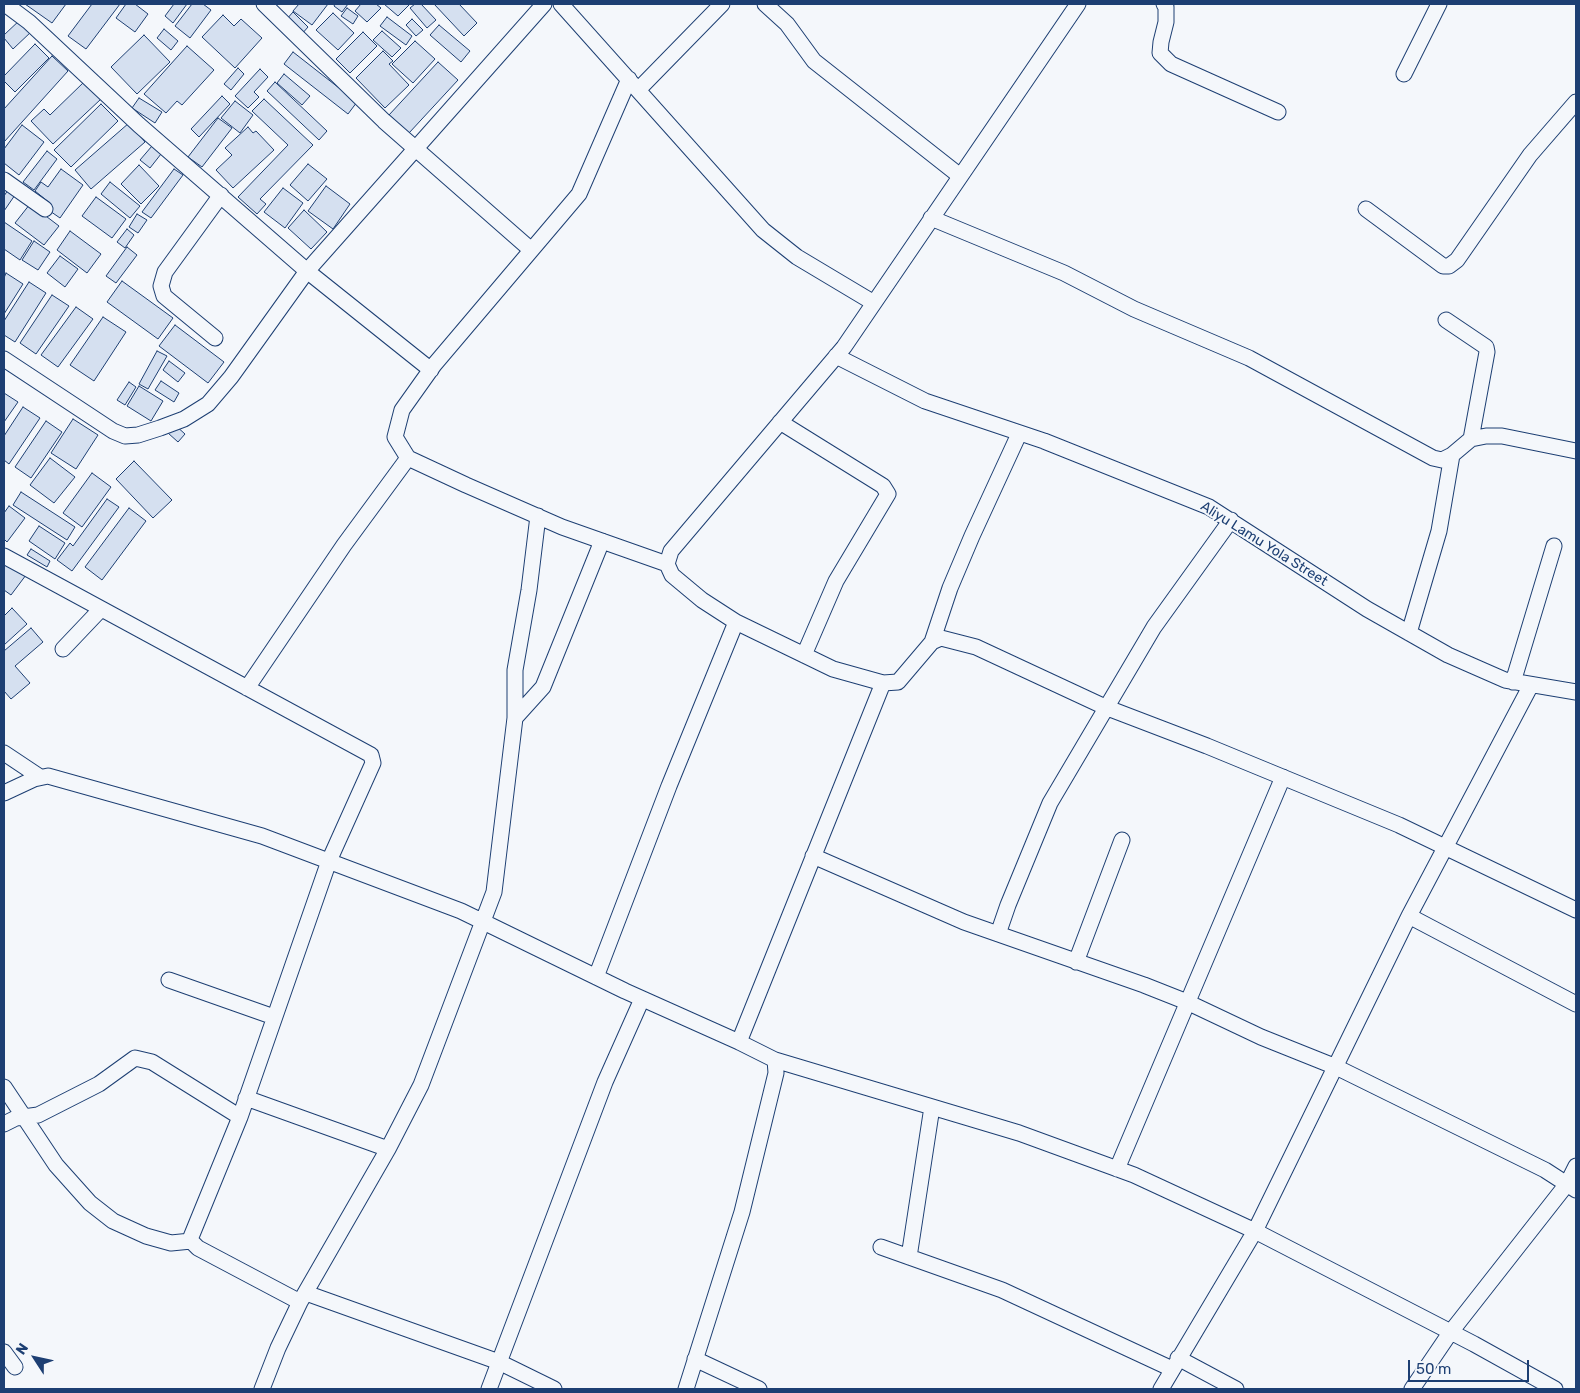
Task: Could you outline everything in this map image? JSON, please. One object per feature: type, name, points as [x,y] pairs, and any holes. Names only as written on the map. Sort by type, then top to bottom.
[{"type":"street","points":[[264,4],[384,121],[530,249]]},
{"type":"street","points":[[4,359],[113,431],[124,436],[138,435],[184,419],[208,404],[231,377],[307,271],[414,148],[544,4]]},
{"type":"street","points":[[561,4],[763,230],[798,257],[874,303]]},
{"type":"street","points":[[722,4],[633,85],[579,194],[530,249],[431,370],[402,410],[395,430],[397,444],[408,458],[538,516],[667,564],[680,583],[736,622],[833,669],[883,683],[898,682],[932,642],[950,588],[1019,434]]},
{"type":"street","points":[[765,4],[788,24],[814,61],[960,176]]},
{"type":"street","points":[[667,564],[671,550],[836,356],[1078,4]]},
{"type":"street","points":[[1164,4],[1166,7],[1166,22],[1160,53],[1171,64],[1278,112]]},
{"type":"street","points":[[1404,74],[1439,4]]},
{"type":"street","points":[[10,10],[307,271],[431,370]]},
{"type":"street","points":[[1366,209],[1442,266],[1449,266],[1457,260],[1530,155],[1576,102]]},
{"type":"street","points":[[4,180],[45,209]]},
{"type":"street","points":[[215,338],[164,296],[161,286],[165,272],[221,195]]},
{"type":"street","points":[[931,218],[1064,273],[1134,309],[1249,358],[1434,458],[1442,460],[1452,455],[1471,439],[1502,436],[1576,451]]},
{"type":"street","points":[[1446,320],[1486,347],[1487,360],[1471,439]]},
{"type":"street","name":"Aliyu Lamu Yola Street","points":[[836,356],[926,401],[1180,494],[1209,507],[1367,609],[1448,655],[1513,682],[1576,692]]},
{"type":"street","points":[[780,422],[882,486],[888,494],[836,581],[804,655]]},
{"type":"street","points":[[1409,633],[1439,531],[1452,455]]},
{"type":"street","points":[[248,688],[344,545],[408,458]]},
{"type":"street","points":[[262,1389],[278,1348],[303,1298],[388,1148],[421,1085],[494,892],[515,718],[515,670],[529,590],[538,516]]},
{"type":"street","points":[[998,934],[1019,877],[1050,803],[1154,626],[1231,520]]},
{"type":"street","points":[[515,718],[543,687],[602,541]]},
{"type":"street","points":[[1513,682],[1554,546]]},
{"type":"street","points":[[4,556],[371,755],[373,763],[328,861],[240,1117],[214,1183],[195,1223],[191,1241]]},
{"type":"street","points":[[63,649],[101,609]]},
{"type":"street","points":[[596,978],[666,795],[736,622]]},
{"type":"street","points":[[932,642],[941,638],[951,639],[976,648],[1105,707],[1399,825],[1576,910]]},
{"type":"street","points":[[740,1042],[883,683]]},
{"type":"street","points":[[1161,1389],[1255,1231],[1409,916],[1531,685]]},
{"type":"street","points":[[4,752],[40,777]]},
{"type":"street","points":[[4,793],[40,777],[48,776],[262,836],[461,911],[596,978],[740,1042],[775,1060],[1019,1133],[1117,1169],[1255,1231],[1555,1389]]},
{"type":"street","points":[[1117,1169],[1283,777]]},
{"type":"street","points":[[1076,962],[1122,840]]},
{"type":"street","points":[[813,856],[964,922],[1187,1002],[1261,1037],[1336,1067],[1545,1170],[1571,1187]]},
{"type":"street","points":[[1409,916],[1576,1004]]},
{"type":"street","points":[[169,980],[274,1017]]},
{"type":"street","points":[[489,1389],[605,1082],[642,999]]},
{"type":"street","points":[[4,1124],[25,1116],[38,1115],[99,1084],[135,1058],[142,1058],[152,1062],[240,1117]]},
{"type":"street","points":[[686,1389],[742,1212],[776,1073],[775,1060]]},
{"type":"street","points":[[4,1087],[56,1165],[90,1203],[114,1221],[171,1243],[191,1241],[206,1252],[303,1298],[499,1362],[554,1389]]},
{"type":"street","points":[[246,1098],[388,1148]]},
{"type":"street","points":[[908,1257],[932,1107]]},
{"type":"street","points":[[1412,1389],[1450,1333],[1571,1187],[1576,1166]]},
{"type":"street","points":[[881,1247],[1002,1290],[1236,1389]]},
{"type":"street","points":[[4,1352],[15,1367]]},
{"type":"street","points":[[695,1359],[759,1389]]},
{"type":"building","points":[[25,4],[66,4],[52,23]]},
{"type":"building","points":[[92,4],[120,4],[86,49],[68,36]]},
{"type":"building","points":[[126,4],[135,4],[148,14],[135,32],[116,18]]},
{"type":"building","points":[[174,4],[187,4],[173,23],[165,16]]},
{"type":"building","points":[[192,4],[203,4],[211,10],[190,38],[175,26]]},
{"type":"building","points":[[299,4],[328,4],[312,25],[293,11]]},
{"type":"building","points":[[335,4],[348,4],[342,12],[334,6]]},
{"type":"building","points":[[361,4],[376,4],[381,8],[367,22],[355,11]]},
{"type":"building","points":[[384,4],[410,4],[398,16]]},
{"type":"building","points":[[415,4],[421,4],[436,20],[427,28],[410,8]]},
{"type":"building","points":[[434,4],[459,4],[477,23],[464,36]]},
{"type":"building","points":[[347,8],[358,16],[353,24],[341,16]]},
{"type":"building","points":[[293,12],[308,27],[301,35],[286,20]]},
{"type":"building","points":[[333,13],[354,33],[338,50],[316,30]]},
{"type":"building","points":[[223,15],[234,26],[241,19],[262,38],[235,68],[202,37]]},
{"type":"building","points":[[387,17],[412,36],[406,45],[380,26]]},
{"type":"building","points":[[21,19],[32,31],[13,49],[4,38],[4,35]]},
{"type":"building","points":[[412,19],[423,30],[416,36],[406,25]]},
{"type":"building","points":[[439,25],[470,51],[461,62],[430,35]]},
{"type":"building","points":[[164,29],[178,41],[171,50],[157,38]]},
{"type":"building","points":[[382,31],[401,48],[392,57],[373,40]]},
{"type":"building","points":[[363,32],[377,46],[350,73],[336,59]]},
{"type":"building","points":[[144,35],[170,62],[137,94],[111,67]]},
{"type":"building","points":[[415,41],[435,59],[413,83],[392,64]]},
{"type":"building","points":[[35,44],[49,58],[15,92],[4,81],[4,76]]},
{"type":"building","points":[[187,46],[214,70],[182,105],[177,101],[166,113],[144,94]]},
{"type":"building","points":[[383,51],[393,61],[389,64],[409,85],[385,108],[356,78]]},
{"type":"building","points":[[293,52],[357,102],[348,114],[284,64]]},
{"type":"building","points":[[52,56],[68,71],[4,142],[4,109]]},
{"type":"building","points":[[438,62],[458,80],[409,133],[389,115]]},
{"type":"building","points":[[238,68],[244,74],[231,90],[224,84]]},
{"type":"building","points":[[260,69],[268,77],[254,92],[259,97],[248,108],[235,96]]},
{"type":"building","points":[[284,74],[310,96],[302,105],[277,83]]},
{"type":"building","points":[[84,82],[101,99],[53,144],[31,121],[44,109],[50,115]]},
{"type":"building","points":[[275,82],[327,131],[319,140],[267,91]]},
{"type":"building","points":[[222,96],[230,104],[199,137],[191,129]]},
{"type":"building","points":[[139,98],[162,112],[155,123],[132,108]]},
{"type":"building","points":[[264,99],[313,145],[260,199],[266,204],[257,214],[238,197],[288,145],[252,111]]},
{"type":"building","points":[[235,101],[253,115],[240,133],[221,118]]},
{"type":"building","points":[[101,104],[118,121],[71,167],[54,150]]},
{"type":"building","points":[[218,118],[232,128],[202,167],[188,157]]},
{"type":"building","points":[[129,123],[145,142],[91,189],[75,170]]},
{"type":"building","points":[[22,125],[44,142],[19,175],[4,163],[4,149]]},
{"type":"building","points":[[248,127],[253,133],[256,131],[274,150],[233,188],[216,170],[232,155],[225,148]]},
{"type":"building","points":[[152,146],[161,154],[150,168],[140,160]]},
{"type":"building","points":[[47,151],[57,159],[34,190],[23,182]]},
{"type":"building","points":[[308,164],[327,179],[308,201],[290,185]]},
{"type":"building","points":[[139,165],[159,186],[141,204],[121,184]]},
{"type":"building","points":[[61,169],[83,185],[60,218],[47,209],[51,204],[35,191],[41,182],[48,187]]},
{"type":"building","points":[[174,169],[183,175],[151,218],[142,212]]},
{"type":"building","points":[[110,182],[140,206],[130,218],[101,194]]},
{"type":"building","points":[[326,186],[350,204],[333,229],[308,211]]},
{"type":"building","points":[[283,188],[303,203],[285,228],[264,212]]},
{"type":"building","points":[[8,190],[15,195],[4,211],[4,196]]},
{"type":"building","points":[[96,197],[126,219],[112,238],[82,216]]},
{"type":"building","points":[[30,204],[59,226],[44,245],[15,223]]},
{"type":"building","points":[[304,210],[327,232],[311,249],[288,228]]},
{"type":"building","points":[[137,214],[147,220],[138,233],[129,227]]},
{"type":"building","points":[[4,222],[32,241],[20,260],[4,249]]},
{"type":"building","points":[[127,229],[134,235],[125,248],[117,242]]},
{"type":"building","points":[[70,231],[101,254],[87,273],[57,250]]},
{"type":"building","points":[[34,241],[50,252],[38,270],[22,260]]},
{"type":"building","points":[[127,247],[137,255],[116,283],[106,276]]},
{"type":"building","points":[[60,256],[78,269],[65,287],[47,273]]},
{"type":"building","points":[[6,273],[23,284],[4,314],[4,278]]},
{"type":"building","points":[[122,281],[173,318],[158,339],[107,302]]},
{"type":"building","points":[[29,282],[46,293],[15,342],[4,335],[4,321]]},
{"type":"building","points":[[52,295],[69,306],[36,354],[20,343]]},
{"type":"building","points":[[76,307],[93,319],[58,367],[41,355]]},
{"type":"building","points":[[103,317],[126,332],[94,381],[70,365]]},
{"type":"building","points":[[175,325],[224,362],[208,383],[159,346]]},
{"type":"building","points":[[157,351],[167,356],[148,389],[139,384]]},
{"type":"building","points":[[169,361],[185,373],[178,382],[163,370]]},
{"type":"building","points":[[161,381],[179,393],[174,402],[155,390]]},
{"type":"building","points":[[129,382],[136,387],[125,405],[117,400]]},
{"type":"building","points":[[139,386],[163,401],[151,421],[127,406]]},
{"type":"building","points":[[4,393],[18,402],[4,422]]},
{"type":"building","points":[[23,407],[40,418],[9,464],[4,460],[4,436]]},
{"type":"building","points":[[73,419],[98,435],[76,469],[51,453]]},
{"type":"building","points":[[46,421],[62,432],[31,478],[15,467]]},
{"type":"building","points":[[175,425],[185,434],[178,442],[168,433]]},
{"type":"building","points":[[50,458],[75,477],[54,503],[30,485]]},
{"type":"building","points":[[134,461],[172,500],[153,518],[116,479]]},
{"type":"building","points":[[92,473],[111,487],[82,527],[63,513]]},
{"type":"building","points":[[21,492],[75,527],[67,540],[13,505]]},
{"type":"building","points":[[107,499],[119,507],[72,571],[57,560],[70,543],[73,546]]},
{"type":"building","points":[[9,506],[25,518],[7,542],[4,539],[4,513]]},
{"type":"building","points":[[129,508],[146,521],[102,580],[85,567]]},
{"type":"building","points":[[39,526],[65,543],[55,559],[29,541]]},
{"type":"building","points":[[31,549],[50,561],[47,567],[27,555]]},
{"type":"building","points":[[4,558],[26,575],[11,595],[4,590]]},
{"type":"building","points":[[12,608],[27,624],[4,645],[4,616]]},
{"type":"building","points":[[31,628],[43,642],[15,666],[30,683],[11,699],[4,691],[4,651]]}]
